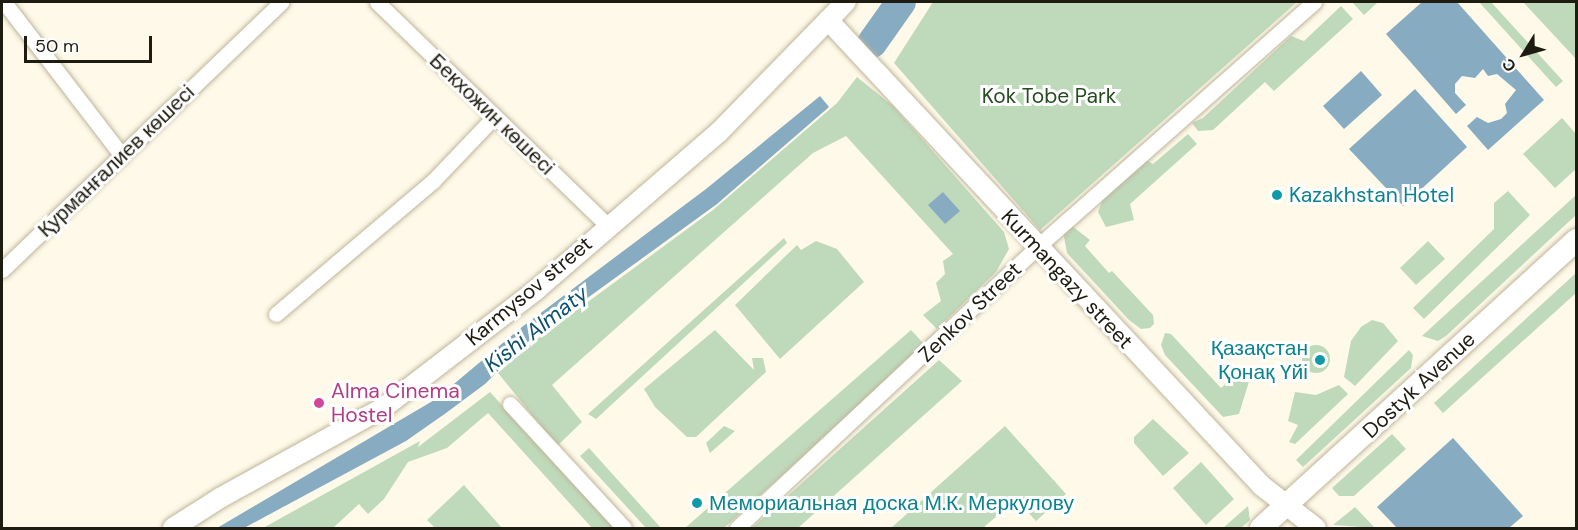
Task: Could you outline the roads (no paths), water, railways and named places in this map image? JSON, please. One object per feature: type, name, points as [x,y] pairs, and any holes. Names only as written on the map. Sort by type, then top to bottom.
[{"type":"main road","name":"Dostyk Avenue","points":[[1261,528],[1576,240]]},
{"type":"street","points":[[4,2],[122,156]]},
{"type":"street","name":"Қурманғалиев көшесі","points":[[2,270],[281,2]]},
{"type":"street","name":"Бекхожин көшесі","points":[[377,2],[608,226]]},
{"type":"street","name":"Karmysov street","points":[[173,528],[272,468],[383,408],[536,290],[718,133],[846,2]]},
{"type":"street","name":"Zenkov Street","points":[[736,528],[1037,247],[1314,2]]},
{"type":"street","name":"Kurmangazy street","points":[[828,20],[1262,486],[1289,504],[1316,528]]},
{"type":"street","points":[[276,314],[433,181],[494,117]]},
{"type":"street","points":[[510,404],[624,528]]},
{"type":"water","points":[[1422,2],[1457,2],[1544,100],[1488,150],[1467,126],[1477,117],[1488,123],[1501,119],[1507,113],[1505,104],[1516,90],[1497,74],[1488,76],[1483,69],[1475,78],[1462,76],[1455,84],[1455,93],[1466,105],[1456,114],[1386,34]]},
{"type":"water","points":[[1361,71],[1382,95],[1344,129],[1323,106]]},
{"type":"water","points":[[1415,89],[1467,147],[1403,206],[1349,149]]},
{"type":"water","points":[[820,96],[829,107],[717,204],[531,339],[485,384],[446,413],[406,441],[244,528],[217,528],[436,399],[522,327],[706,189]]},
{"type":"water","points":[[943,192],[960,211],[945,224],[928,205]]},
{"type":"water","points":[[1453,438],[1523,516],[1509,528],[1397,528],[1377,507]]},
{"type":"waterway","name":"Kіshі Almaty","points":[[872,43],[901,2]]},
{"type":"place","name":"Kazakhstan Hotel","points":[[1277,195]]},
{"type":"place","name":"Қазақстан Қонақ Үйі","points":[[1320,360]]},
{"type":"place","name":"Alma Cinema Hostel","points":[[319,403]]},
{"type":"place","name":"Мемориальная доска М.К. Меркулову","points":[[697,503]]},
{"type":"park label","name":"Kok Tobe Park","points":[[1049,96]]}]
